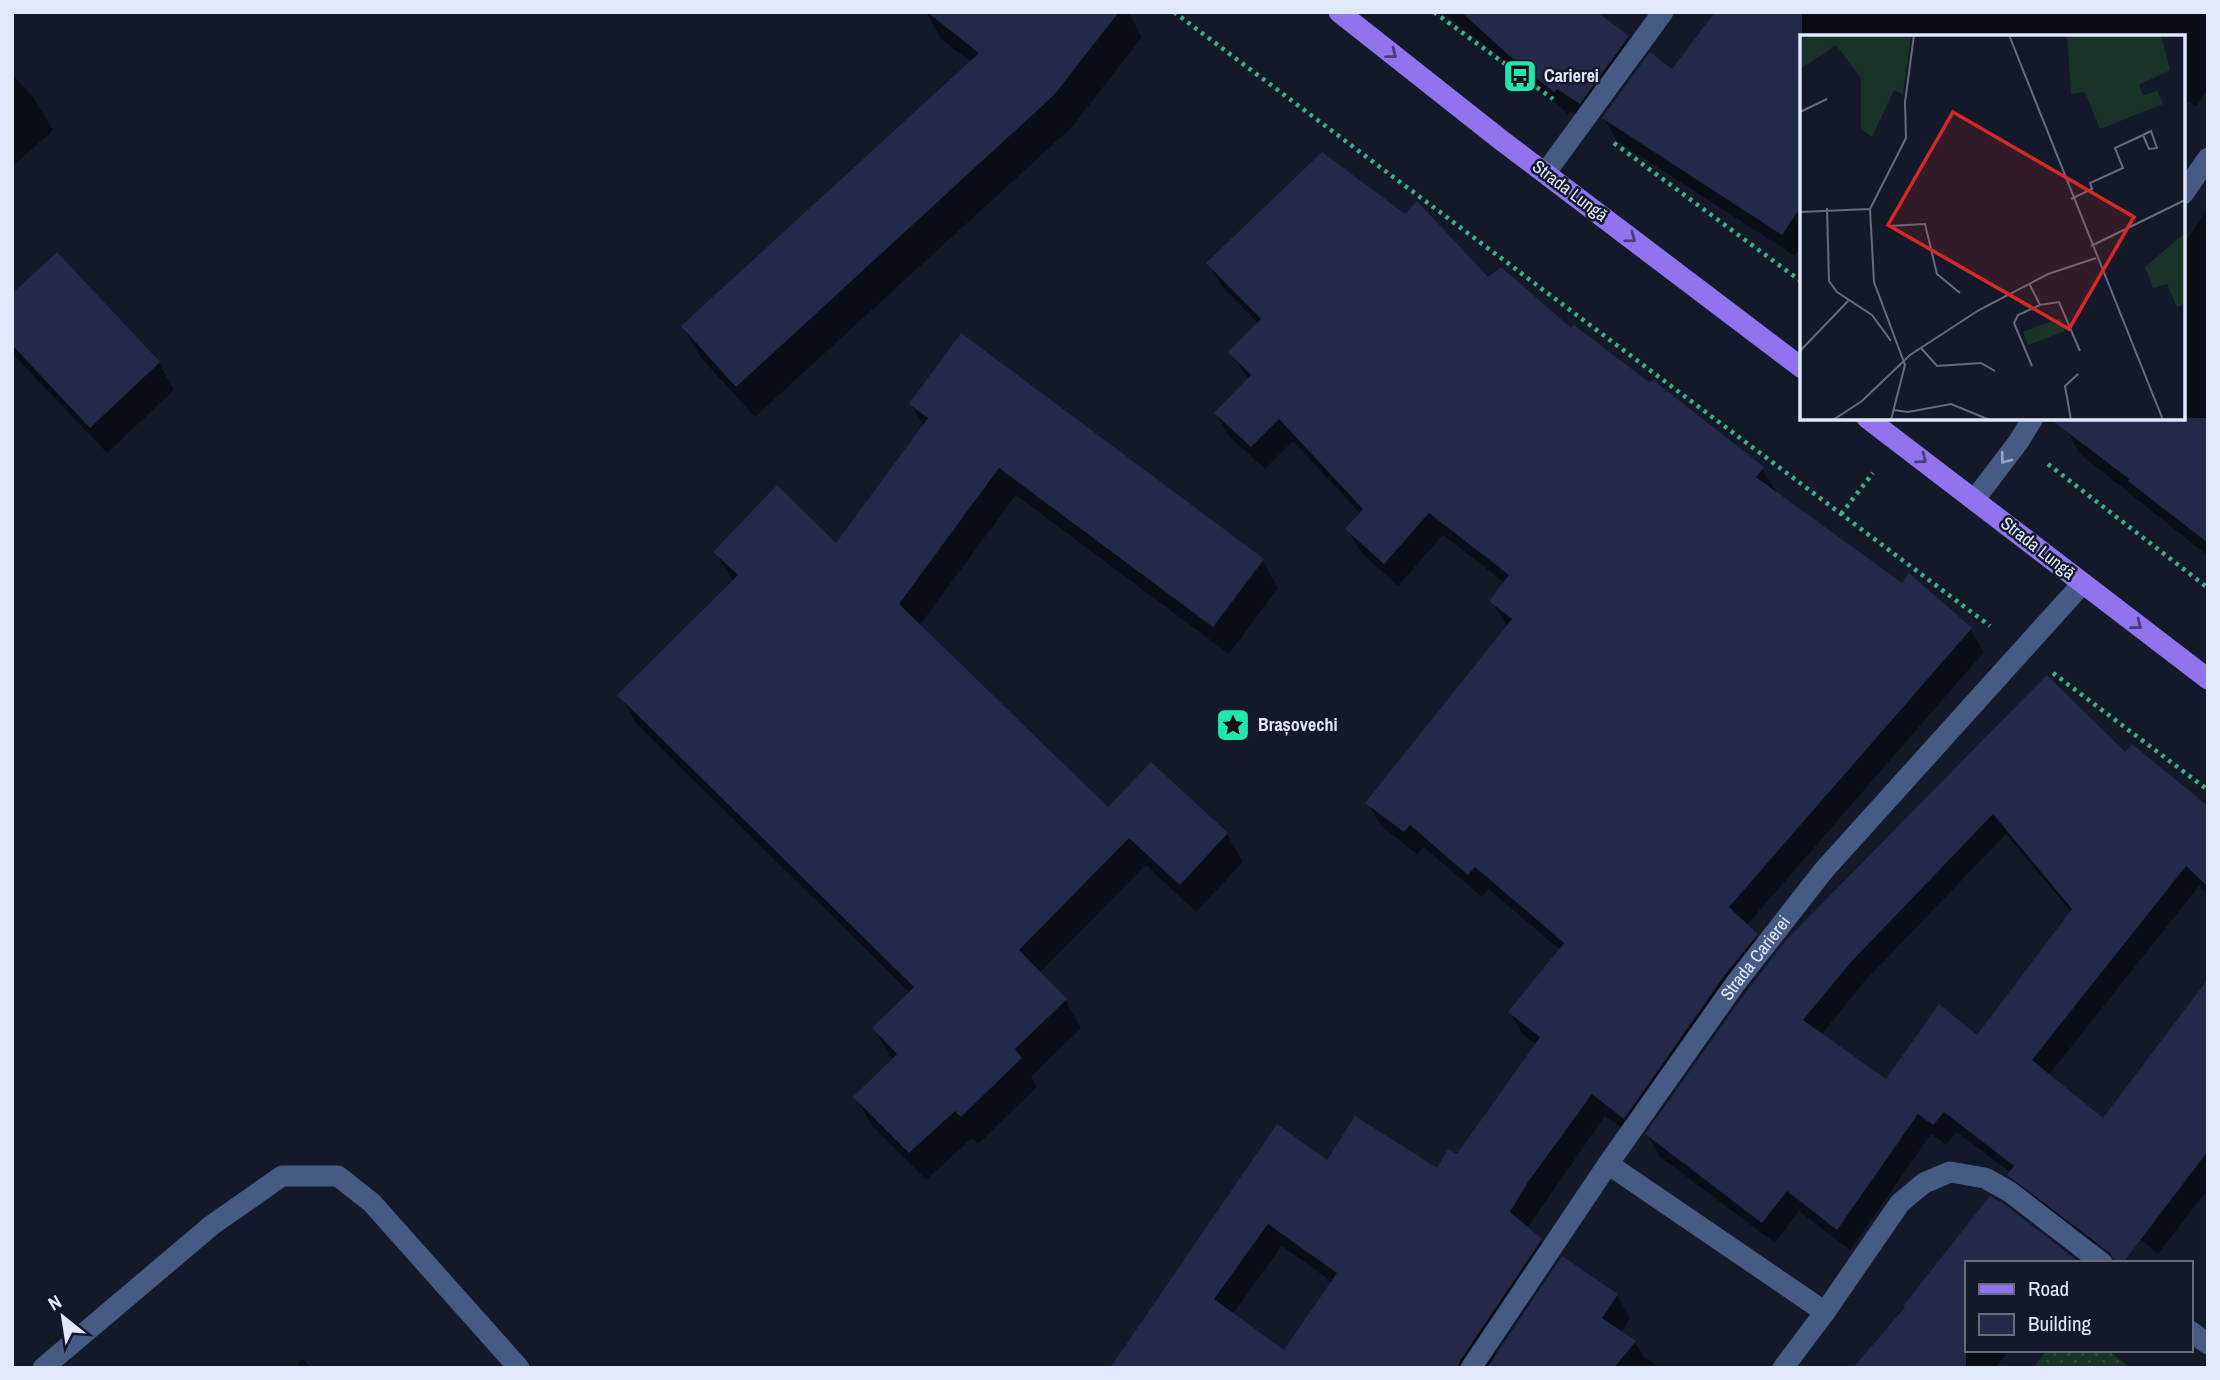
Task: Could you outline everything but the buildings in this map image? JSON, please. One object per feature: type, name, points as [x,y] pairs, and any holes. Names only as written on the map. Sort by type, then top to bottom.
[{"type":"main road","name":"Strada Lungă","points":[[1339,12],[1501,140],[1800,366]]},
{"type":"main road","name":"Strada Lungă","points":[[1870,420],[2208,679]]},
{"type":"street","points":[[1546,172],[1663,12]]},
{"type":"street","points":[[2185,191],[2208,158]]},
{"type":"street","points":[[1975,499],[2032,420]]},
{"type":"street","name":"Strada Carierei","points":[[1471,1368],[1608,1164],[1734,985],[1824,870],[2083,583]]},
{"type":"street","points":[[1608,1164],[1825,1312]]},
{"type":"street","points":[[1783,1368],[1900,1203],[1924,1182],[1950,1172],[1986,1178],[2010,1192],[2099,1261]]},
{"type":"street","points":[[43,1368],[212,1225],[282,1176],[338,1176],[372,1203],[519,1368]]},
{"type":"street","points":[[2192,1332],[2208,1344]]},
{"type":"path","points":[[1174,12],[2208,790]]},
{"type":"path","points":[[1434,12],[1800,281]]},
{"type":"path","points":[[2019,441],[2208,588]]},
{"type":"green space","points":[[2045,1352],[2110,1352],[2130,1368],[2033,1368]]},
{"type":"place","name":"Carierei","points":[[1520,76]]},
{"type":"place","name":"Brașovechi","points":[[1233,725]]}]
